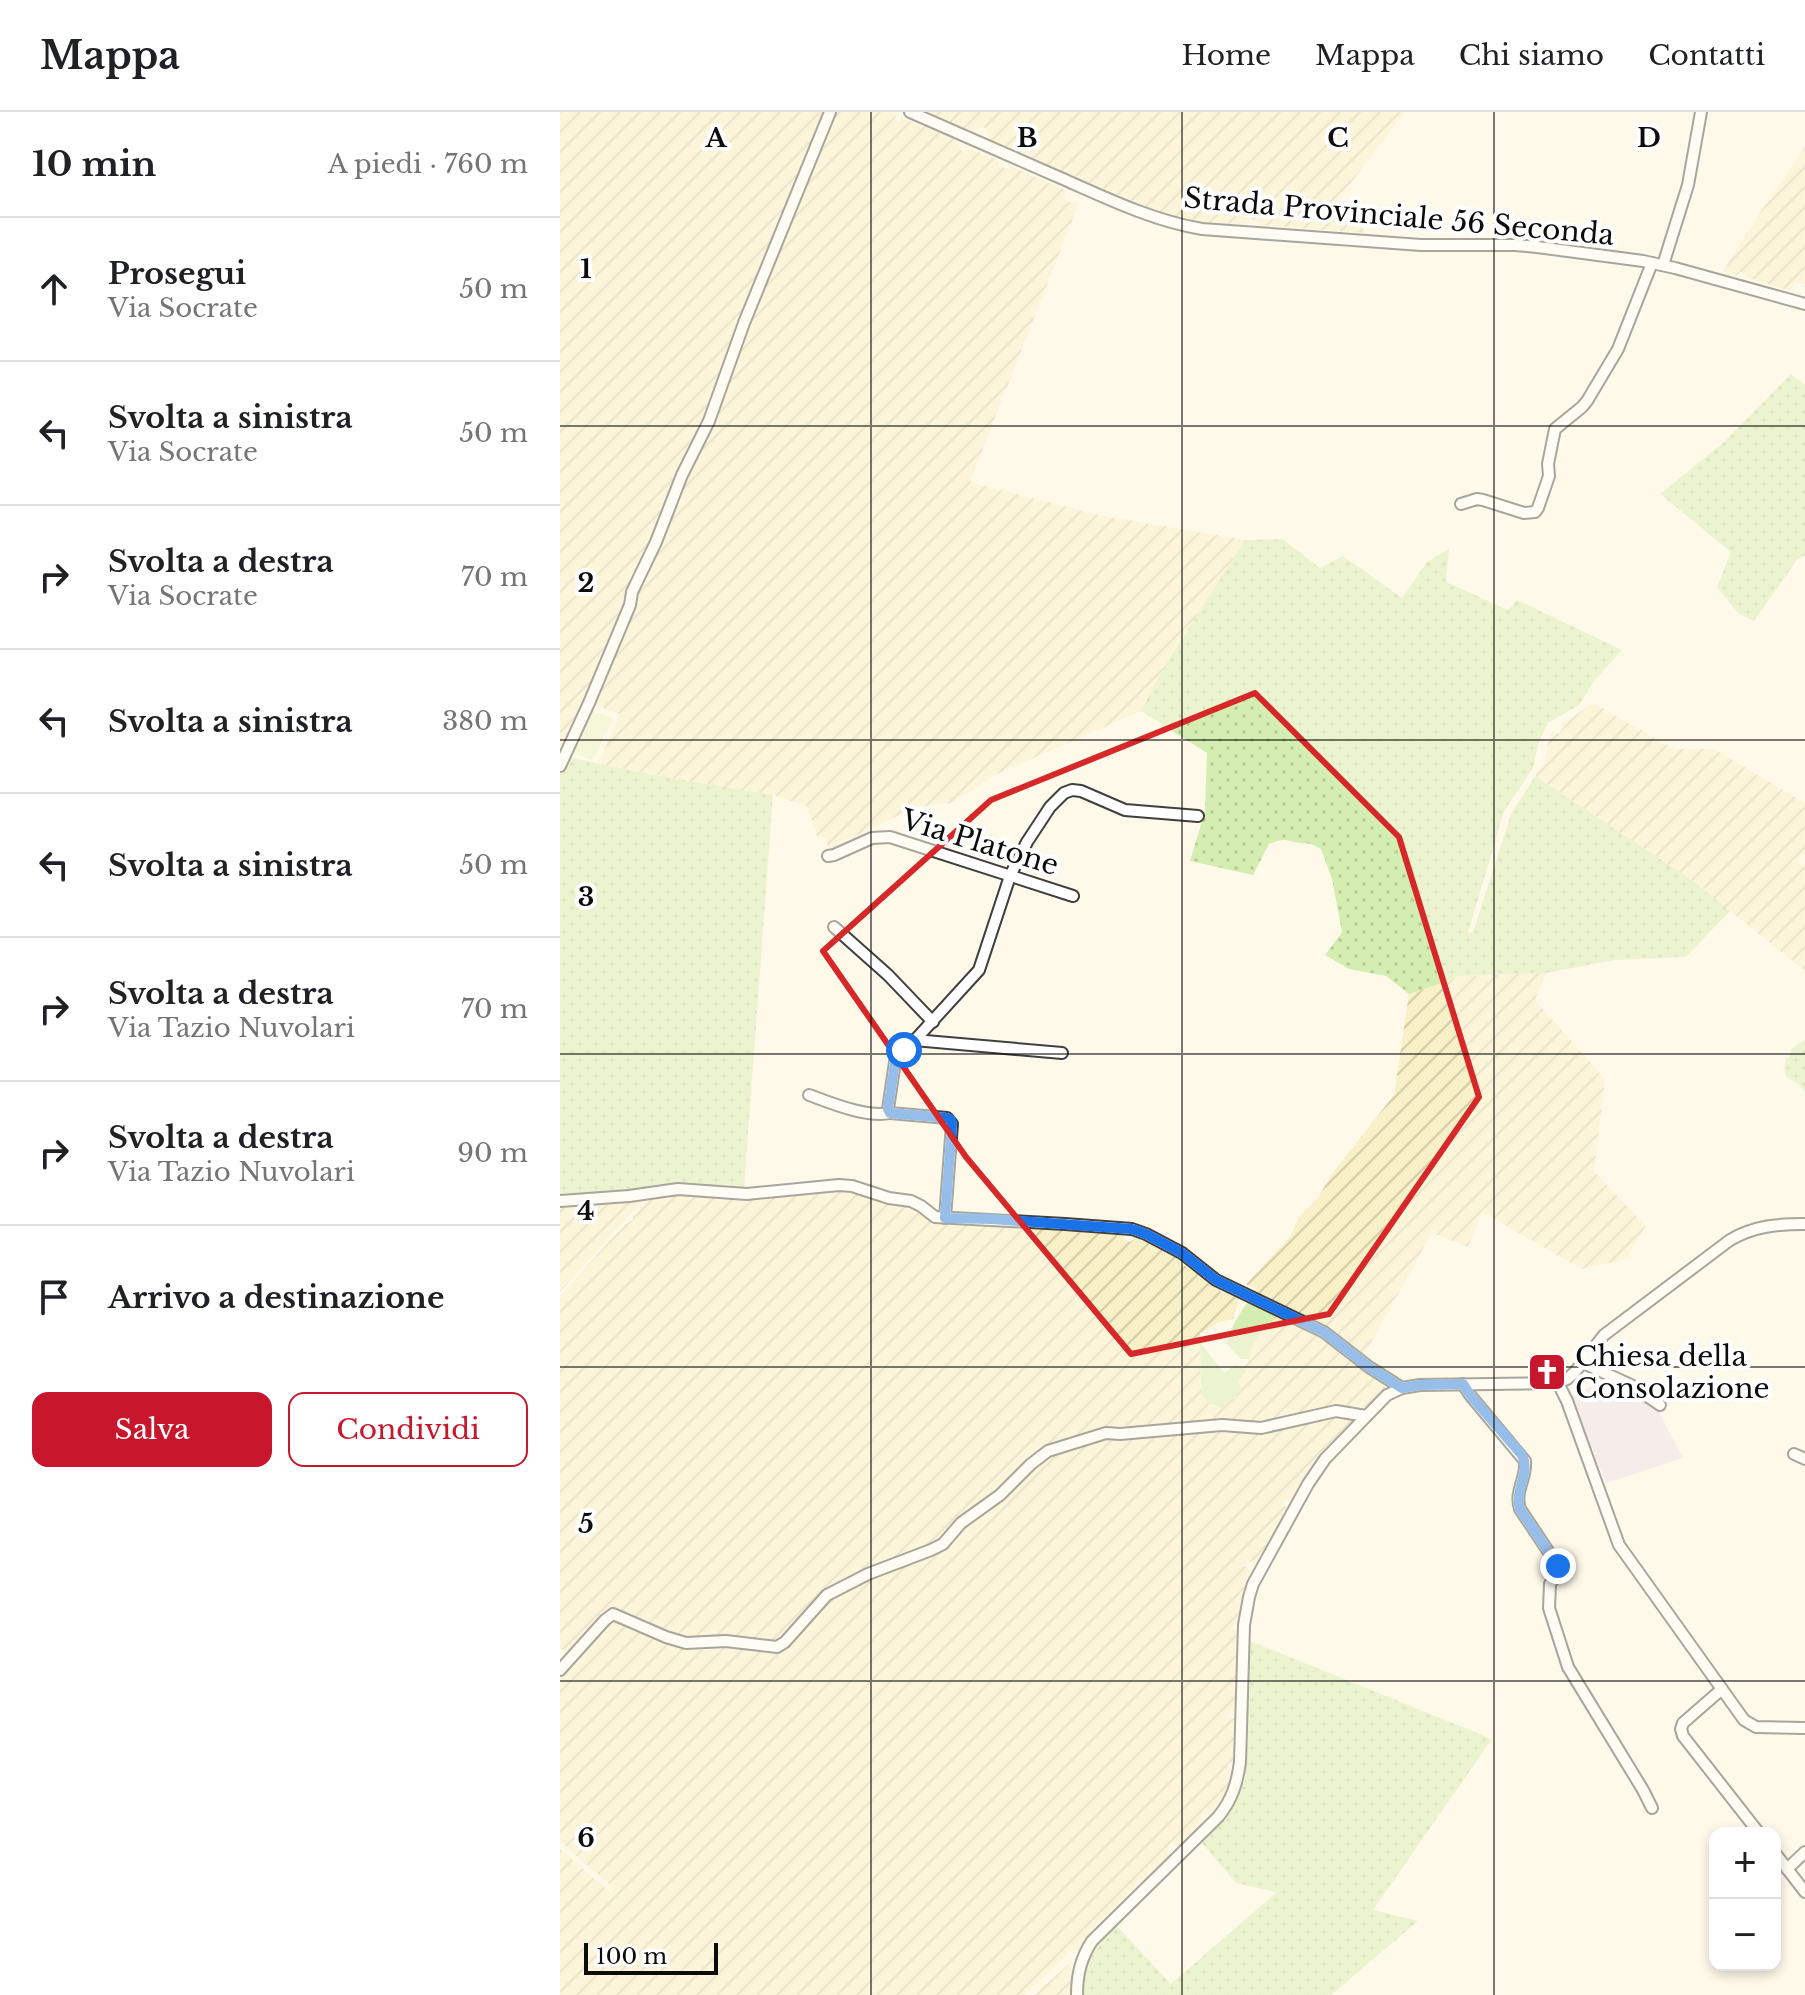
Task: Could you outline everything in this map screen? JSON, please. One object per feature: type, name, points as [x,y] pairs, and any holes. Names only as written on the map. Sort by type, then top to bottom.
[{"type":"street","points":[[560,766],[682,475],[709,421],[744,323],[830,112]]},
{"type":"street","name":"Strada Provinciale 56 Seconda","points":[[910,112],[1102,196],[1180,225],[1421,245],[1515,245],[1658,264],[1805,304]]},
{"type":"street","points":[[1461,504],[1477,499],[1524,513],[1535,512],[1538,508],[1549,476],[1548,464],[1555,429],[1587,401],[1618,349],[1658,264],[1688,185],[1701,112]]},
{"type":"street","points":[[890,1113],[895,1062],[979,970],[1010,876],[1027,842],[1050,807],[1064,793],[1081,791],[1125,810],[1198,816]]},
{"type":"street","name":"Via Platone","points":[[828,856],[872,838],[890,837],[1073,896]]},
{"type":"street","points":[[834,927],[888,975],[933,1022]]},
{"type":"street","points":[[914,1040],[1062,1053]]},
{"type":"street","points":[[809,1095],[838,1106],[882,1115],[890,1113],[951,1120],[945,1218]]},
{"type":"street","points":[[560,1201],[678,1189],[747,1194],[839,1185],[911,1201],[935,1217],[1132,1229],[1182,1253],[1216,1280],[1324,1332],[1402,1388]]},
{"type":"street","points":[[1077,1995],[1080,1965],[1092,1941],[1228,1804],[1238,1780],[1244,1625],[1253,1584],[1316,1470],[1366,1416],[1387,1395],[1402,1388],[1420,1385],[1558,1383],[1567,1379],[1583,1363],[1597,1343],[1615,1326],[1730,1240],[1746,1231],[1766,1226],[1805,1224]]},
{"type":"street","points":[[1583,1363],[1631,1385],[1660,1405]]},
{"type":"street","points":[[1558,1383],[1619,1545],[1744,1720],[1756,1727],[1805,1728]]},
{"type":"street","points":[[1463,1384],[1525,1461],[1526,1470],[1517,1500],[1558,1566],[1550,1584],[1549,1608],[1568,1667],[1652,1808]]},
{"type":"street","points":[[560,1670],[613,1614],[686,1643],[726,1641],[777,1647],[827,1595],[868,1574],[943,1544],[961,1523],[1000,1495],[1031,1464],[1048,1451],[1069,1444],[1106,1433],[1222,1425],[1261,1428],[1336,1411],[1366,1416]]},
{"type":"street","points":[[1794,1454],[1805,1459]]},
{"type":"street","points":[[1722,1689],[1683,1723],[1681,1729],[1683,1736],[1754,1827]]},
{"type":"street","points":[[1787,1869],[1805,1852]]},
{"type":"street","points":[[1781,1861],[1805,1892]]},
{"type":"highlighted area","points":[[1255,693],[1399,837],[1479,1097],[1329,1314],[1131,1354],[966,1157],[823,951],[991,800]]},
{"type":"shaded area","points":[[560,112],[826,112],[681,464],[658,532],[623,603],[626,607],[560,749]]},
{"type":"shaded area","points":[[834,112],[892,112],[897,114],[894,120],[899,123],[902,118],[959,141],[963,152],[969,148],[1000,161],[999,166],[1006,168],[1009,165],[1065,190],[1065,200],[1079,203],[970,482],[1099,515],[1245,540],[1164,667],[1141,711],[995,775],[950,803],[916,807],[829,849],[823,836],[818,838],[807,806],[773,795],[598,763],[620,714],[592,704],[604,677],[609,677],[606,666],[634,595],[676,504],[680,506],[683,500],[677,496]]},
{"type":"shaded area","points":[[926,112],[1405,112],[1337,201],[1367,233],[1258,225],[1251,219],[1245,225],[1202,222],[1162,213],[989,140],[987,129],[982,127],[971,132]]},
{"type":"shaded area","points":[[1805,146],[1805,288],[1803,284],[1794,282],[1791,291],[1745,277],[1745,273],[1740,272],[1736,276],[1723,272],[1747,232]]},
{"type":"shaded area","points":[[1593,703],[1674,749],[1714,749],[1805,803],[1805,853],[1797,861],[1805,867],[1805,971],[1693,881],[1535,776],[1545,761],[1553,731],[1559,734],[1561,725]]},
{"type":"shaded area","points":[[1546,973],[1535,1000],[1605,1079],[1594,1171],[1646,1226],[1626,1259],[1582,1269],[1482,1212],[1468,1247],[1432,1233],[1364,1355],[1332,1332],[1333,1328],[1324,1327],[1255,1293],[1256,1289],[1246,1284],[1290,1237],[1299,1217],[1318,1198],[1331,1175],[1394,1095],[1409,994],[1458,976]]},
{"type":"shaded area","points":[[840,1188],[910,1205],[938,1223],[1123,1233],[1124,1239],[1130,1242],[1137,1237],[1182,1259],[1181,1264],[1197,1272],[1221,1292],[1238,1296],[1233,1319],[1218,1322],[1200,1333],[1201,1395],[1209,1403],[1222,1408],[1227,1401],[1235,1398],[1238,1380],[1246,1372],[1244,1367],[1250,1359],[1251,1349],[1262,1331],[1269,1329],[1276,1314],[1308,1328],[1337,1347],[1383,1384],[1386,1390],[1366,1407],[1329,1405],[1264,1422],[1221,1419],[1100,1428],[1040,1449],[997,1490],[972,1508],[968,1507],[968,1512],[934,1545],[827,1590],[773,1642],[717,1636],[694,1639],[677,1637],[612,1608],[571,1652],[560,1649],[560,1296],[652,1196],[681,1192],[714,1195],[722,1202],[724,1198],[786,1194],[786,1198],[791,1198],[795,1193]]},
{"type":"shaded area","points":[[641,1198],[641,1202],[560,1292],[560,1205]]},
{"type":"shaded area","points":[[1609,1380],[1628,1388],[1657,1408],[1683,1458],[1606,1483],[1570,1398],[1575,1393]]},
{"type":"shaded area","points":[[1342,1416],[1356,1419],[1317,1459],[1291,1500],[1285,1500],[1287,1508],[1256,1564],[1248,1561],[1244,1566],[1253,1571],[1241,1594],[1239,1625],[1234,1623],[1232,1628],[1238,1633],[1235,1712],[1230,1711],[1228,1716],[1234,1719],[1233,1763],[1227,1766],[1234,1771],[1229,1791],[1209,1816],[1203,1814],[1203,1822],[1178,1847],[1171,1843],[1166,1848],[1171,1855],[1156,1870],[1150,1868],[1143,1882],[1138,1879],[1135,1887],[1090,1932],[1078,1952],[1068,1948],[1068,1955],[1024,1995],[560,1995],[560,1849],[611,1893],[614,1888],[560,1842],[560,1676],[595,1637],[603,1634],[602,1630],[610,1623],[621,1621],[665,1643],[685,1649],[730,1646],[767,1653],[778,1651],[816,1614],[819,1615],[831,1598],[861,1582],[927,1558],[951,1544],[966,1526],[1045,1459],[1072,1447],[1106,1439],[1190,1432],[1257,1433]]},
{"type":"shaded area","points":[[1069,1964],[1072,1970],[1071,1995],[1034,1995]]},
{"type":"green space","points":[[1791,374],[1805,385],[1805,555],[1797,560],[1754,621],[1739,614],[1717,587],[1731,552],[1660,494],[1724,442]]},
{"type":"green space","points":[[1283,539],[1320,568],[1343,556],[1402,598],[1427,562],[1449,549],[1446,582],[1508,610],[1517,600],[1622,650],[1594,681],[1579,705],[1548,723],[1539,741],[1533,768],[1504,811],[1468,933],[1473,932],[1511,814],[1535,776],[1693,881],[1730,911],[1686,957],[1615,960],[1546,973],[1458,976],[1409,994],[1386,976],[1349,969],[1325,955],[1342,932],[1332,879],[1321,849],[1287,840],[1269,844],[1253,875],[1190,861],[1205,811],[1207,753],[1141,711],[1164,667],[1245,540]]},
{"type":"green space","points":[[590,710],[613,718],[593,760],[570,752]]},
{"type":"green space","points":[[568,757],[773,795],[744,1188],[729,1189],[729,1184],[723,1184],[721,1188],[560,1198],[560,773]]},
{"type":"green space","points":[[1805,1040],[1805,1092],[1787,1076],[1784,1066],[1791,1049]]},
{"type":"green space","points":[[1249,1301],[1276,1314],[1269,1329],[1262,1331],[1251,1349],[1250,1359],[1241,1359],[1226,1343]]},
{"type":"green space","points":[[1200,1342],[1224,1373],[1235,1365],[1244,1367],[1246,1372],[1238,1380],[1241,1390],[1222,1408],[1209,1403],[1201,1395]]},
{"type":"green space","points":[[1250,1641],[1492,1739],[1373,1910],[1418,1921],[1331,1995],[1082,1995],[1086,1964],[1115,1924],[1171,1984],[1277,1892],[1236,1883],[1202,1843],[1228,1813],[1245,1779]]},
{"type":"place","name":"Chiesa della Consolazione","points":[[1547,1372]]},
{"type":"route","points":[[904,1050],[895,1062],[888,1109],[890,1113],[951,1120],[945,1218],[1132,1229],[1174,1248],[1216,1280],[1324,1332],[1402,1388],[1463,1384],[1522,1455],[1526,1470],[1517,1500],[1558,1566]]}]
